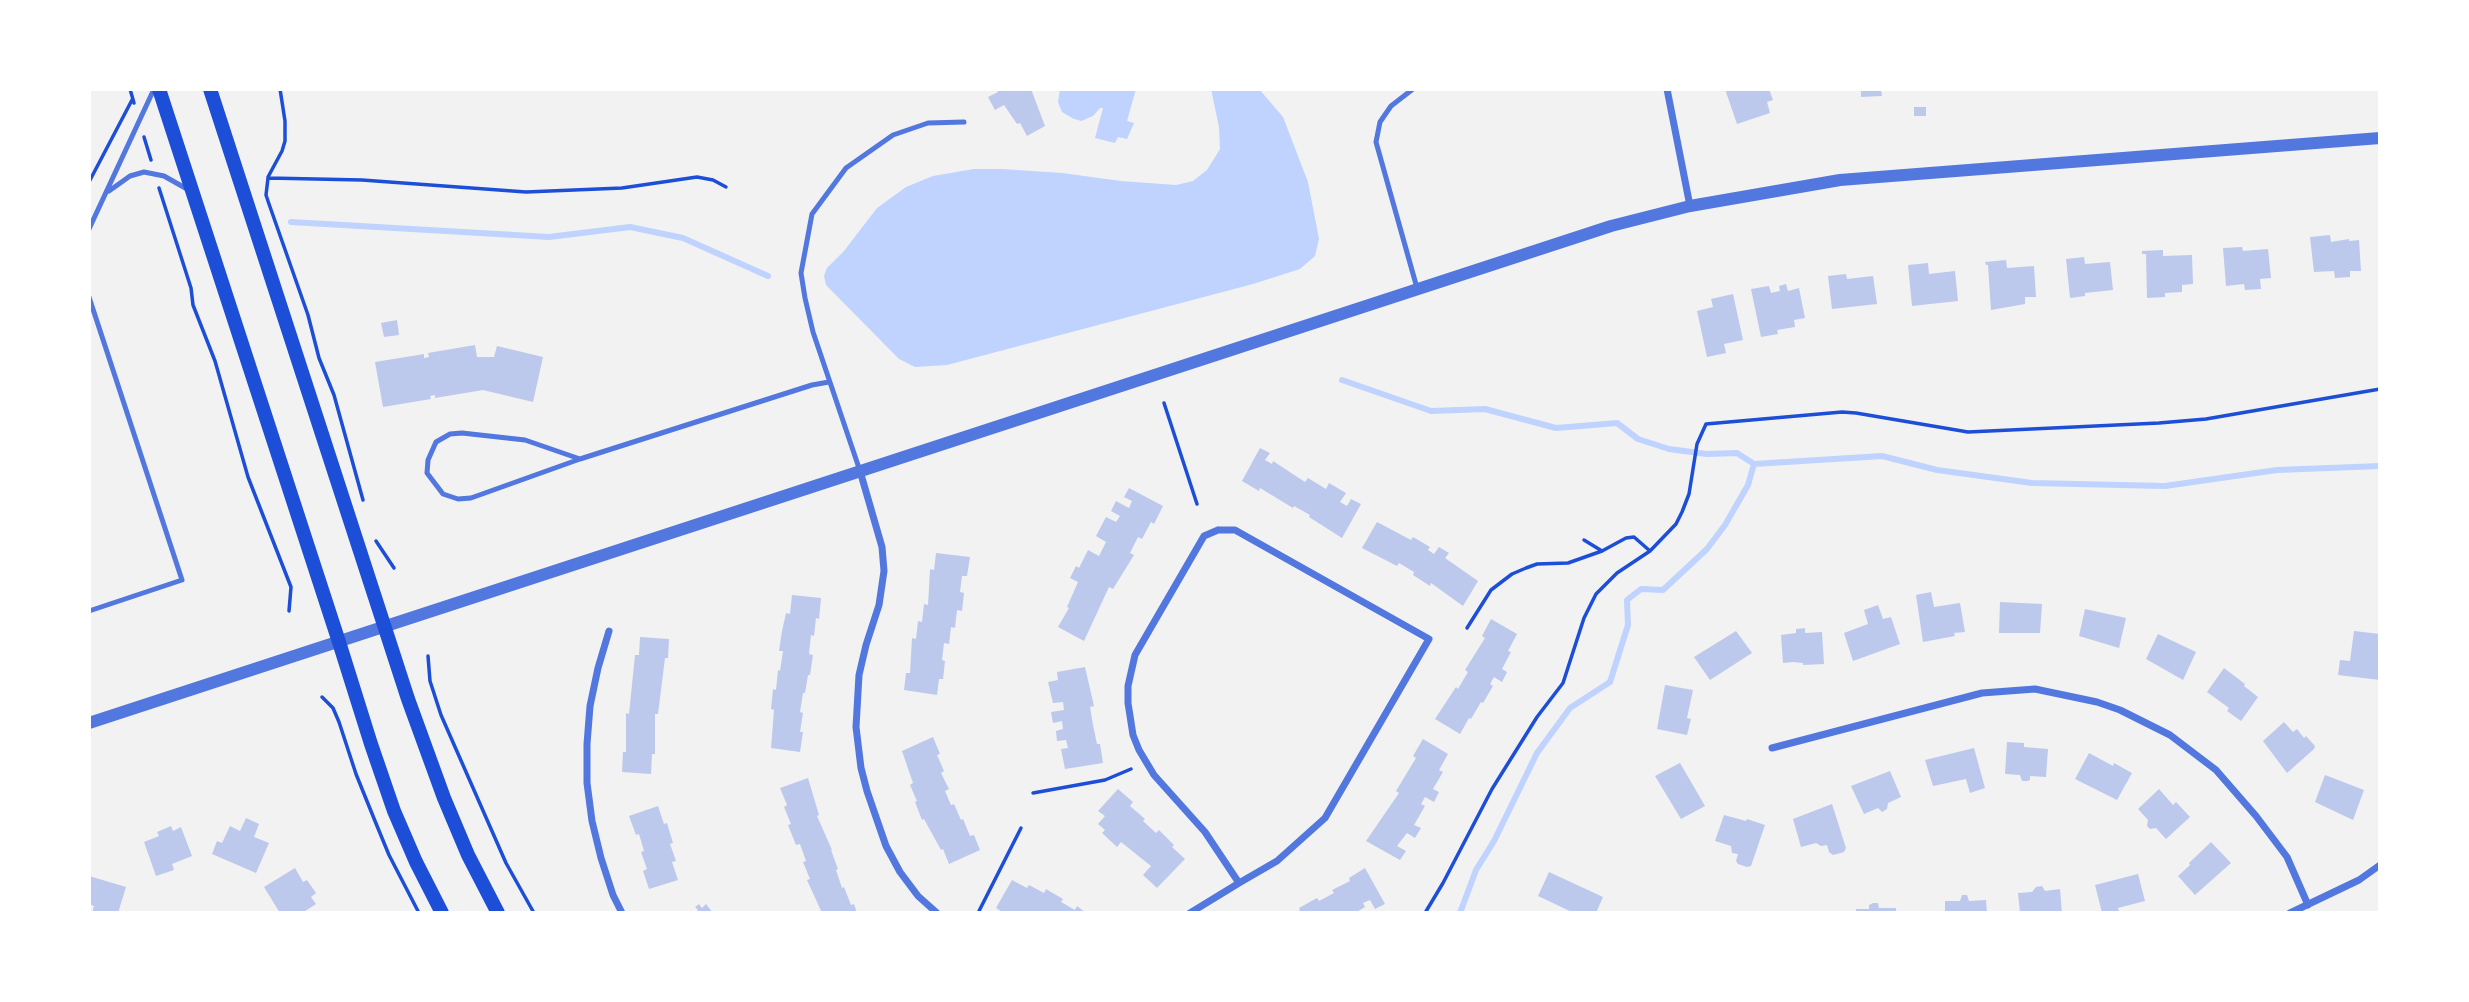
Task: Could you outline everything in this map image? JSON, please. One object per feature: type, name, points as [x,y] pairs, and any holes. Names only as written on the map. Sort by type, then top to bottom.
[{"type":"main road","points":[[156,89],[192,191],[394,811],[442,913]]},
{"type":"main road","points":[[210,89],[408,699],[444,798],[468,855],[498,913]]},
{"type":"street","points":[[1667,89],[1690,206]]},
{"type":"street","points":[[89,723],[1611,226],[1690,206],[1839,180],[2380,138]]},
{"type":"street","points":[[860,471],[883,547],[884,571],[879,605],[859,675],[856,727],[861,768],[886,846],[900,872],[918,896],[937,913]]},
{"type":"street","points":[[1190,913],[1277,861],[1316,829],[1325,818],[1429,639],[1235,530],[1218,530],[1204,536],[1135,655],[1129,678],[1128,703],[1133,735],[1149,766],[1205,832],[1239,883]]},
{"type":"street","points":[[609,631],[590,706],[587,783],[601,858],[622,913]]},
{"type":"street","points":[[1772,748],[1931,705],[2009,689],[2035,689],[2097,702],[2120,710],[2170,735],[2216,770],[2287,857],[2308,905]]},
{"type":"street","points":[[2290,913],[2358,880],[2380,865]]},
{"type":"lane","points":[[89,229],[156,89]]},
{"type":"lane","points":[[1413,89],[1391,106],[1380,121],[1376,142],[1418,291]]},
{"type":"lane","points":[[860,471],[813,332],[801,273],[812,214],[846,168],[893,135],[928,123],[964,122]]},
{"type":"lane","points":[[106,193],[130,176],[144,172],[164,176],[192,191]]},
{"type":"lane","points":[[89,297],[182,580],[89,611]]},
{"type":"lane","points":[[580,459],[525,440],[450,434],[436,442],[428,460],[427,473],[443,494],[458,499],[482,494],[580,459],[812,385],[829,382]]},
{"type":"path","points":[[130,89],[191,288],[196,315],[215,361],[247,477],[291,587],[289,611]]},
{"type":"path","points":[[280,89],[285,141],[268,178],[266,187],[269,204],[308,315],[319,358],[334,395],[365,508]]},
{"type":"path","points":[[89,182],[133,98]]},
{"type":"path","points":[[268,178],[362,180],[526,192],[648,186],[697,177],[713,180],[726,187]]},
{"type":"path","points":[[1425,913],[1492,789],[1563,683],[1584,618],[1595,594],[1617,573],[1650,551],[1675,524],[1682,512],[1689,494],[1697,444],[1706,424],[1842,412],[1968,432],[2194,420],[2380,389]]},
{"type":"path","points":[[1164,403],[1197,504]]},
{"type":"path","points":[[374,537],[394,568]]},
{"type":"path","points":[[1467,628],[1485,597],[1512,574],[1537,564],[1568,563],[1602,551],[1626,538],[1634,537],[1650,551]]},
{"type":"path","points":[[1584,540],[1602,551]]},
{"type":"path","points":[[428,656],[430,681],[441,715],[506,863],[534,913]]},
{"type":"path","points":[[322,698],[333,708],[380,833],[419,913]]},
{"type":"path","points":[[1033,793],[1105,780],[1131,769]]},
{"type":"path","points":[[978,913],[1021,828]]},
{"type":"water","points":[[1060,89],[1136,89],[1127,121],[1134,123],[1127,139],[1118,137],[1115,143],[1095,138],[1103,108],[1081,121],[1072,118],[1062,112],[1058,102]]},
{"type":"water","points":[[1211,89],[1259,89],[1283,117],[1308,182],[1319,239],[1315,256],[1300,269],[1253,284],[947,365],[915,367],[899,359],[826,285],[824,276],[827,268],[844,251],[877,208],[906,187],[933,176],[974,169],[1002,169],[1176,185],[1193,181],[1207,170],[1220,149],[1219,127]]},
{"type":"building","points":[[996,89],[1031,89],[1045,126],[1027,136],[1020,123],[1017,124],[1004,105],[995,110],[988,97],[998,92]]},
{"type":"building","points":[[1725,89],[1769,89],[1773,100],[1767,102],[1770,113],[1737,124]]},
{"type":"building","points":[[1861,89],[1881,89],[1882,96],[1861,97]]},
{"type":"building","points":[[1914,107],[1926,107],[1926,116],[1914,116]]},
{"type":"building","points":[[2330,235],[2331,242],[2359,240],[2361,271],[2350,271],[2350,277],[2335,278],[2334,271],[2314,272],[2310,237]]},
{"type":"building","points":[[2242,247],[2243,251],[2268,249],[2271,278],[2260,279],[2261,289],[2245,290],[2244,284],[2226,286],[2223,248]]},
{"type":"building","points":[[2163,250],[2163,256],[2192,255],[2193,284],[2182,285],[2182,292],[2147,298],[2146,254],[2142,254],[2142,251]]},
{"type":"building","points":[[2084,257],[2085,264],[2110,262],[2113,290],[2085,293],[2085,296],[2070,298],[2066,259]]},
{"type":"building","points":[[2006,260],[2007,268],[2034,266],[2036,297],[2025,297],[2025,304],[1991,310],[1988,265],[1985,262]]},
{"type":"building","points":[[1928,263],[1929,274],[1955,271],[1958,301],[1912,306],[1908,265]]},
{"type":"building","points":[[1846,274],[1847,279],[1873,276],[1877,304],[1832,309],[1828,276]]},
{"type":"building","points":[[1786,284],[1788,291],[1799,288],[1805,318],[1794,320],[1795,327],[1777,330],[1778,334],[1761,337],[1751,289],[1769,286],[1771,293],[1780,291],[1779,286]]},
{"type":"building","points":[[1733,294],[1743,340],[1724,344],[1726,353],[1707,357],[1697,311],[1713,307],[1711,299]]},
{"type":"building","points":[[397,320],[399,335],[384,337],[381,323]]},
{"type":"building","points":[[475,345],[477,357],[494,357],[497,346],[543,357],[533,402],[483,390],[435,398],[435,395],[430,396],[431,399],[383,407],[375,362],[424,354],[424,358],[429,357],[428,353]]},
{"type":"building","points":[[1260,448],[1270,453],[1265,460],[1272,464],[1273,461],[1305,482],[1308,478],[1326,489],[1329,483],[1346,493],[1340,502],[1347,506],[1351,499],[1361,504],[1342,538],[1309,517],[1310,515],[1242,481]]},
{"type":"building","points":[[1129,488],[1163,506],[1142,539],[1138,537],[1130,553],[1134,555],[1113,589],[1109,587],[1084,641],[1058,627],[1069,608],[1067,607],[1078,582],[1070,578],[1076,566],[1079,568],[1088,550],[1099,556],[1106,542],[1096,536],[1106,517],[1116,522],[1120,516],[1111,511],[1116,501],[1129,508],[1132,501],[1124,497]]},
{"type":"building","points":[[1377,522],[1411,540],[1413,537],[1430,547],[1428,550],[1434,554],[1439,547],[1449,553],[1445,558],[1478,581],[1463,606],[1431,583],[1430,586],[1413,575],[1414,572],[1399,563],[1397,566],[1362,548]]},
{"type":"building","points":[[936,553],[970,557],[967,576],[962,576],[962,611],[957,610],[955,628],[951,627],[949,644],[944,643],[943,679],[939,679],[937,695],[904,690],[906,673],[910,673],[912,638],[916,639],[918,621],[922,622],[924,604],[928,605],[930,569],[934,570]]},
{"type":"building","points":[[1931,592],[1934,607],[1960,603],[1965,632],[1923,642],[1916,595]]},
{"type":"building","points":[[792,595],[821,598],[819,619],[816,618],[814,636],[811,635],[809,654],[813,655],[810,675],[800,712],[803,713],[800,732],[803,732],[800,752],[771,748],[773,689],[776,690],[778,670],[780,671],[782,631],[786,613],[790,614]]},
{"type":"building","points":[[2000,602],[2042,604],[2040,633],[1999,633]]},
{"type":"building","points":[[1878,605],[1883,619],[1891,617],[1900,644],[1853,661],[1844,633],[1868,624],[1864,610]]},
{"type":"building","points":[[2085,609],[2126,618],[2119,648],[2079,636]]},
{"type":"building","points":[[1491,619],[1517,634],[1502,669],[1507,672],[1502,682],[1494,677],[1490,684],[1493,686],[1483,703],[1481,702],[1471,719],[1469,718],[1460,734],[1435,719],[1468,672],[1465,670],[1485,638],[1482,636]]},
{"type":"building","points":[[1805,628],[1805,633],[1822,632],[1824,664],[1783,663],[1781,635],[1796,633],[1796,629]]},
{"type":"building","points":[[1736,631],[1752,653],[1710,680],[1694,657]]},
{"type":"building","points":[[2354,631],[2380,634],[2380,680],[2338,675],[2340,660],[2350,661]]},
{"type":"building","points":[[2158,634],[2196,652],[2183,680],[2146,659]]},
{"type":"building","points":[[640,637],[669,639],[658,714],[655,714],[655,754],[652,754],[651,774],[622,772],[623,752],[626,752],[626,713],[629,714],[635,655],[639,655]]},
{"type":"building","points":[[1085,667],[1094,706],[1090,707],[1093,725],[1103,763],[1065,769],[1061,749],[1068,748],[1066,740],[1057,741],[1056,731],[1063,729],[1062,721],[1053,723],[1051,712],[1064,710],[1063,702],[1053,703],[1048,682],[1058,680],[1057,672]]},
{"type":"building","points":[[2224,668],[2258,697],[2241,721],[2227,711],[2229,708],[2207,692]]},
{"type":"building","points":[[1665,685],[1693,690],[1687,718],[1691,719],[1687,735],[1657,729]]},
{"type":"building","points":[[2284,722],[2293,732],[2297,729],[2315,746],[2287,773],[2263,741]]},
{"type":"building","points":[[933,737],[944,771],[941,773],[949,789],[945,791],[951,805],[954,804],[961,820],[963,819],[970,836],[974,835],[980,850],[949,864],[943,849],[941,850],[924,819],[922,820],[902,751]]},
{"type":"building","points":[[1423,739],[1448,754],[1439,770],[1443,772],[1433,789],[1439,792],[1434,802],[1425,797],[1421,804],[1425,806],[1414,825],[1421,828],[1415,838],[1407,833],[1397,846],[1406,851],[1400,860],[1366,841],[1399,793],[1396,791],[1416,758],[1413,756]]},
{"type":"building","points":[[2007,742],[2048,749],[2046,777],[2030,776],[2030,780],[2022,781],[2020,775],[2005,774]]},
{"type":"building","points":[[1974,748],[1985,788],[1970,793],[1966,779],[1933,786],[1925,760]]},
{"type":"building","points":[[2089,753],[2132,773],[2117,800],[2075,779]]},
{"type":"building","points":[[1680,763],[1705,806],[1681,819],[1655,776]]},
{"type":"building","points":[[1890,771],[1901,797],[1888,803],[1887,809],[1882,812],[1878,808],[1864,814],[1851,786]]},
{"type":"building","points":[[2325,775],[2364,790],[2353,820],[2315,802]]},
{"type":"building","points":[[808,778],[819,815],[817,816],[832,850],[842,888],[844,887],[857,913],[822,913],[807,880],[810,879],[803,862],[806,861],[800,844],[796,845],[788,825],[791,824],[784,807],[787,805],[780,788]]},
{"type":"building","points":[[1118,789],[1133,802],[1130,806],[1145,819],[1143,821],[1156,833],[1159,830],[1185,859],[1157,888],[1143,875],[1151,866],[1121,842],[1117,847],[1102,833],[1105,830],[1098,824],[1105,816],[1098,811]]},
{"type":"building","points":[[2159,789],[2173,805],[2176,802],[2190,817],[2166,839],[2156,828],[2150,829],[2147,826],[2148,820],[2138,809]]},
{"type":"building","points":[[1832,804],[1846,848],[1844,852],[1833,855],[1827,845],[1816,843],[1801,847],[1793,819]]},
{"type":"building","points":[[658,806],[673,843],[670,844],[676,861],[672,862],[678,880],[649,889],[643,871],[647,869],[641,852],[644,851],[639,834],[636,835],[629,816]]},
{"type":"building","points":[[1724,815],[1765,825],[1751,866],[1738,864],[1738,854],[1732,853],[1731,846],[1715,841]]},
{"type":"building","points":[[246,818],[259,824],[254,837],[269,843],[256,873],[212,854],[217,841],[222,843],[230,826],[240,831]]},
{"type":"building","points":[[171,826],[173,831],[181,827],[192,856],[172,864],[174,870],[156,876],[144,842],[159,836],[157,832]]},
{"type":"building","points":[[2211,842],[2231,863],[2195,895],[2178,876]]},
{"type":"building","points":[[295,868],[303,882],[307,880],[316,893],[311,897],[316,904],[302,913],[280,913],[264,887]]},
{"type":"building","points":[[1365,868],[1385,904],[1375,909],[1370,900],[1363,903],[1365,907],[1355,913],[1295,913],[1317,898],[1319,901],[1334,893],[1332,890],[1350,881],[1349,878]]},
{"type":"building","points":[[1549,872],[1603,897],[1596,913],[1574,913],[1538,896]]},
{"type":"building","points":[[2138,874],[2145,901],[2118,908],[2119,911],[2102,913],[2095,885]]},
{"type":"building","points":[[89,876],[126,887],[118,913],[92,913],[94,906],[89,904]]},
{"type":"building","points":[[1012,880],[1044,893],[1046,889],[1063,899],[1061,902],[1075,910],[1077,906],[1086,913],[1004,913],[996,908]]},
{"type":"building","points":[[2042,886],[2045,891],[2060,889],[2062,913],[2020,913],[2018,893],[2032,892],[2036,887]]},
{"type":"building","points":[[1962,895],[1967,895],[1969,901],[1986,900],[1987,913],[1945,913],[1945,901],[1960,901]]},
{"type":"building","points":[[1878,903],[1879,908],[1896,908],[1896,913],[1856,913],[1856,909],[1869,909],[1869,905]]},
{"type":"building","points":[[699,904],[702,908],[706,904],[713,913],[694,913]]},
{"type":"waterway","points":[[291,222],[549,237],[630,227],[683,238],[768,276]]},
{"type":"waterway","points":[[1342,380],[1431,411],[1485,409],[1556,428],[1617,423],[1638,439],[1669,449],[1707,454],[1737,453],[1754,464],[1882,456],[1937,470],[2032,483],[2165,486],[2277,470],[2380,466]]},
{"type":"waterway","points":[[1460,913],[1476,870],[1494,841],[1537,753],[1570,708],[1610,682],[1628,625],[1627,600],[1641,589],[1663,590],[1707,549],[1725,525],[1748,485],[1754,464]]}]
